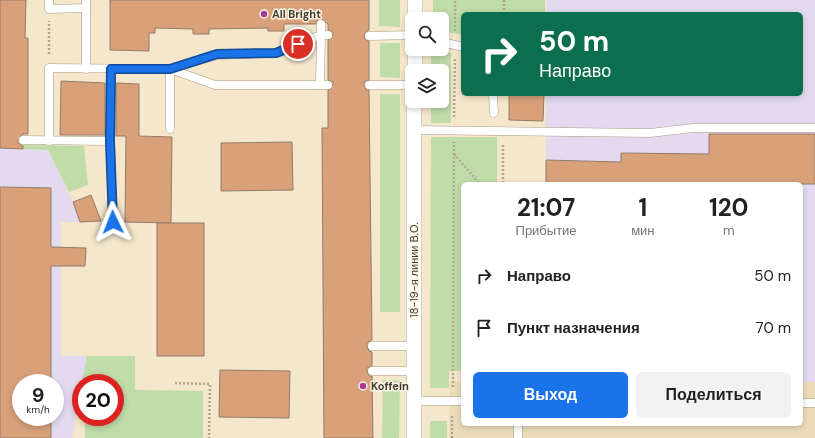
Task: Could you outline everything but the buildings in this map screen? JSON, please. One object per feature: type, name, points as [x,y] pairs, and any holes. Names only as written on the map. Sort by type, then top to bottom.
[{"type":"street","points":[[415,0],[415,12]]},
{"type":"street","name":"18-19-я линии В.О.","points":[[414,108],[414,438]]},
{"type":"lane","points":[[49,0],[49,9],[86,4],[86,69]]},
{"type":"lane","points":[[170,69],[215,85],[324,85],[325,35],[321,24]]},
{"type":"lane","points":[[49,141],[49,68],[170,69],[217,54],[276,53],[325,35]]},
{"type":"lane","points":[[369,36],[405,35]]},
{"type":"lane","points":[[449,44],[459,46]]},
{"type":"lane","points":[[111,69],[110,141],[113,222]]},
{"type":"lane","points":[[170,69],[170,129]]},
{"type":"lane","points":[[369,85],[405,85]]},
{"type":"lane","points":[[493,96],[494,113]]},
{"type":"lane","points":[[414,130],[650,133],[693,128],[815,128]]},
{"type":"lane","points":[[23,140],[110,141]]},
{"type":"lane","points":[[372,346],[414,346]]},
{"type":"lane","points":[[372,371],[414,371]]},
{"type":"lane","points":[[414,401],[461,401]]},
{"type":"lane","points":[[803,403],[815,403]]},
{"type":"lane","points":[[518,426],[518,438]]},
{"type":"path","points":[[453,371],[454,131],[459,46],[455,0]]},
{"type":"path","points":[[504,0],[504,12]]},
{"type":"path","points":[[49,9],[49,68]]},
{"type":"path","points":[[503,132],[503,182]]},
{"type":"path","points":[[454,154],[478,182]]},
{"type":"path","points":[[175,383],[210,384],[209,438]]},
{"type":"shaded area","points":[[546,0],[815,0],[815,382],[803,382],[803,182],[546,182],[546,96],[803,96],[803,12],[546,12]]},
{"type":"shaded area","points":[[0,148],[48,150],[73,202],[80,222],[61,222],[61,356],[87,356],[84,374],[72,374],[72,426],[74,426],[72,438],[0,438]]},
{"type":"shaded area","points":[[450,381],[461,381],[461,426],[803,426],[803,382],[815,382],[815,438],[449,438]]},
{"type":"green space","points":[[379,0],[400,0],[400,27],[379,26]]},
{"type":"green space","points":[[433,0],[545,0],[545,12],[461,12],[461,35],[449,32],[449,12],[433,12]]},
{"type":"green space","points":[[380,43],[400,43],[400,78],[380,77]]},
{"type":"green space","points":[[449,53],[451,53],[451,123],[431,123],[431,108],[449,108],[449,64],[431,64],[431,56],[449,56]]},
{"type":"green space","points":[[380,94],[400,94],[400,312],[380,312]]},
{"type":"green space","points":[[431,137],[497,137],[497,182],[461,182],[461,371],[449,371],[449,388],[430,388]]},
{"type":"green space","points":[[23,145],[84,146],[88,185],[69,192],[48,150],[23,149]]},
{"type":"green space","points":[[87,356],[135,356],[135,390],[203,391],[203,438],[85,438],[85,426],[124,426],[124,374],[84,374]]},
{"type":"green space","points":[[383,380],[400,380],[399,438],[382,438]]},
{"type":"green space","points":[[430,421],[447,421],[447,438],[430,438]]},
{"type":"place","name":"All Bright","points":[[264,14]]},
{"type":"place","name":"Koffein","points":[[363,386]]},
{"type":"route","points":[[113,222],[110,141],[111,69],[170,69],[217,54],[276,53],[298,44]]}]
